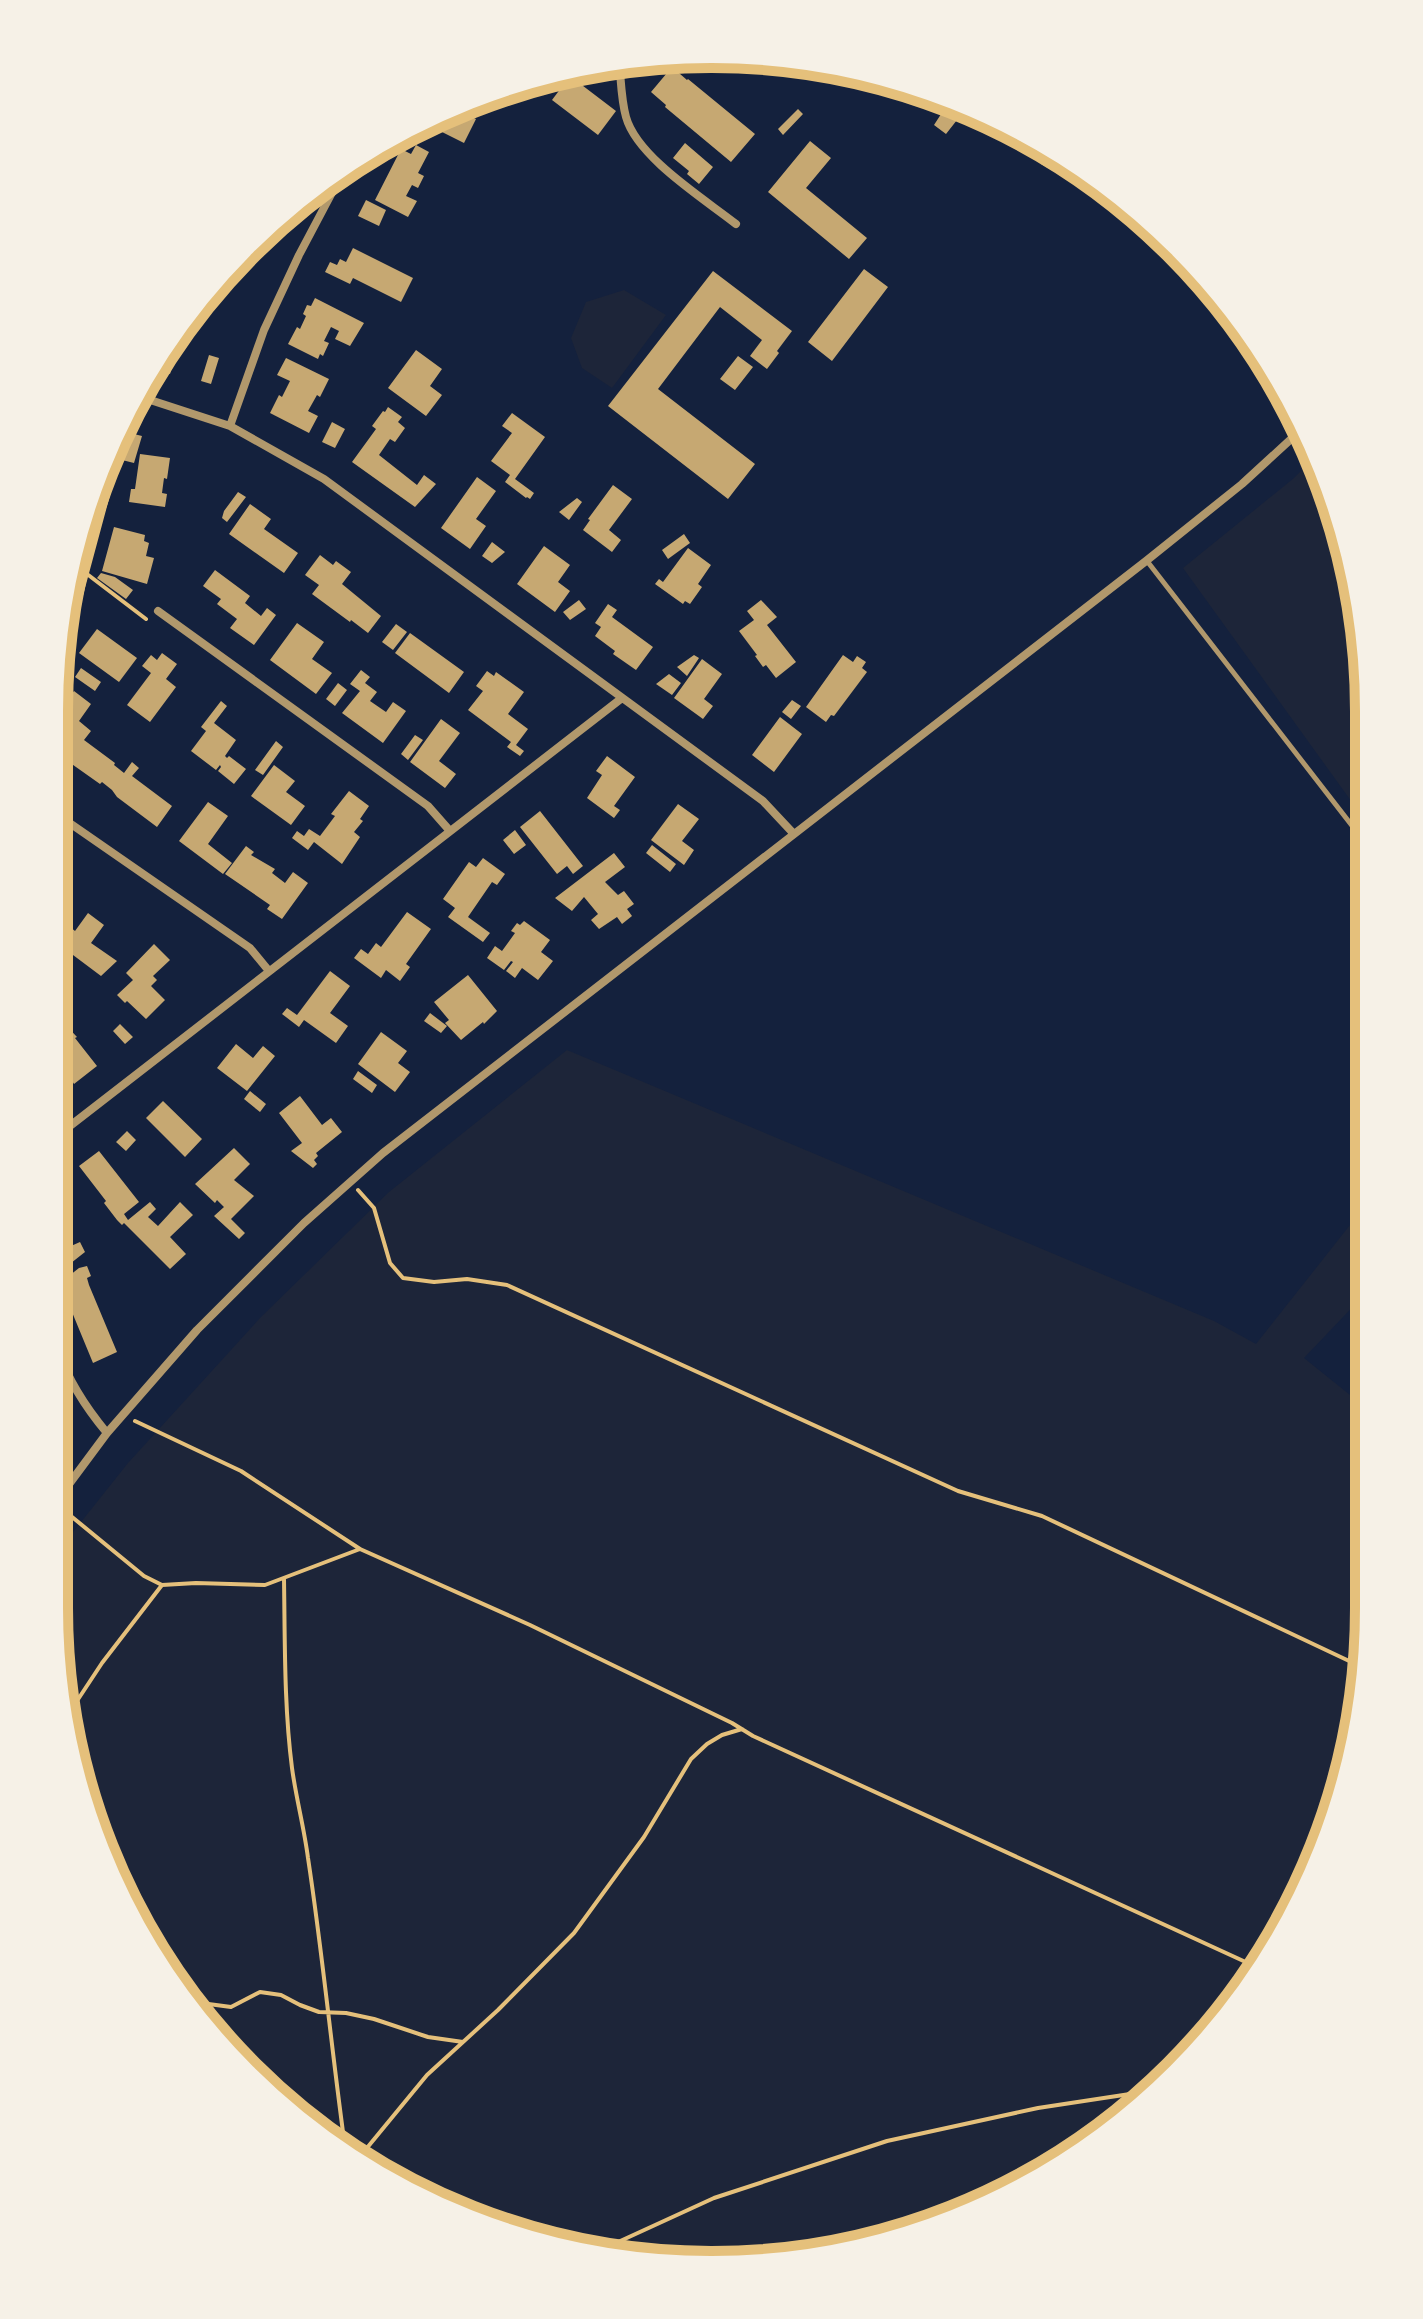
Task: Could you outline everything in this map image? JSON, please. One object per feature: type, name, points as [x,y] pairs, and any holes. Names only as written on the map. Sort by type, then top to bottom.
[{"type":"street","points":[[621,75],[626,117],[641,145],[648,154],[736,224]]},
{"type":"street","points":[[230,426],[264,330],[332,192]]},
{"type":"street","points":[[149,400],[230,426],[324,479],[763,801],[793,833]]},
{"type":"street","points":[[68,1486],[107,1433],[197,1330],[304,1223],[383,1153],[1146,561],[1242,484],[1293,437]]},
{"type":"street","points":[[158,611],[428,806],[450,831]]},
{"type":"street","points":[[68,1127],[622,698]]},
{"type":"street","points":[[68,822],[250,948],[269,971]]},
{"type":"street","points":[[68,1376],[84,1405],[107,1433]]},
{"type":"lane","points":[[1146,561],[1355,830]]},
{"type":"path","points":[[76,615],[114,473]]},
{"type":"path","points":[[87,574],[146,619],[158,611]]},
{"type":"path","points":[[351,1183],[374,1208],[390,1263],[403,1278],[434,1282],[467,1279],[507,1285],[958,1491],[1042,1516],[1352,1663]]},
{"type":"path","points":[[123,1415],[241,1471],[360,1549],[543,1631],[753,1736],[1248,1963]]},
{"type":"path","points":[[68,1514],[144,1576],[162,1585],[265,1585],[360,1549]]},
{"type":"path","points":[[284,1579],[292,1767],[308,1856],[344,2136]]},
{"type":"path","points":[[76,1703],[162,1585]]},
{"type":"path","points":[[365,2150],[427,2075],[498,2010],[574,1933],[644,1837],[691,1759],[722,1735],[742,1729]]},
{"type":"path","points":[[205,2003],[231,2007],[260,1992],[281,1995],[300,2005],[330,2013],[374,2019],[428,2037],[463,2042]]},
{"type":"path","points":[[615,2243],[714,2198],[887,2141],[1038,2108],[1135,2092]]},
{"type":"shaded area","points":[[624,290],[666,315],[612,388],[582,368],[571,338],[586,302]]},
{"type":"shaded area","points":[[1306,466],[1321,505],[1343,586],[1354,669],[1355,806],[1183,568]]},
{"type":"shaded area","points":[[567,1050],[1214,1321],[1256,1344],[1355,1219],[1355,1304],[1304,1358],[1355,1399],[1354,1650],[1343,1733],[1333,1774],[1321,1814],[1289,1892],[1247,1965],[1167,2063],[1103,2118],[1069,2143],[996,2185],[918,2217],[878,2229],[837,2239],[754,2250],[669,2250],[628,2245],[586,2239],[505,2217],[427,2185],[390,2165],[354,2143],[287,2091],[256,2063],[201,1999],[176,1965],[134,1892],[102,1814],[90,1774],[80,1733],[69,1650],[68,1538],[128,1463],[260,1318],[389,1192]]},
{"type":"building","points":[[670,69],[674,69],[755,134],[731,162],[651,92]]},
{"type":"building","points":[[578,82],[616,111],[598,135],[552,100],[563,86]]},
{"type":"building","points":[[798,109],[803,114],[783,135],[778,129]]},
{"type":"building","points":[[943,111],[957,120],[946,134],[934,125]]},
{"type":"building","points":[[469,116],[476,119],[464,143],[437,130]]},
{"type":"building","points":[[810,141],[831,158],[806,188],[867,238],[849,259],[768,192]]},
{"type":"building","points":[[685,143],[713,167],[699,184],[673,158]]},
{"type":"building","points":[[416,145],[429,152],[418,173],[424,176],[418,188],[412,185],[406,196],[417,201],[408,217],[375,200],[401,149],[411,154]]},
{"type":"building","points":[[1043,160],[1059,170],[1057,173],[1041,164]]},
{"type":"building","points":[[366,200],[386,210],[379,226],[358,216]]},
{"type":"building","points":[[353,248],[413,278],[401,302],[353,278],[350,284],[325,272],[330,262],[337,265],[340,259],[346,262]]},
{"type":"building","points":[[864,269],[888,287],[832,361],[808,342]]},
{"type":"building","points":[[713,271],[792,331],[767,369],[750,356],[762,340],[720,307],[658,389],[755,464],[728,499],[608,406]]},
{"type":"building","points":[[315,298],[364,323],[350,346],[335,339],[339,331],[331,327],[324,341],[329,343],[323,356],[320,354],[318,359],[288,344],[297,327],[300,329],[307,305],[311,306]]},
{"type":"building","points":[[416,350],[442,369],[430,386],[442,395],[426,416],[388,388]]},
{"type":"building","points":[[176,354],[170,374],[165,372]]},
{"type":"building","points":[[209,355],[219,358],[211,384],[201,381]]},
{"type":"building","points":[[738,356],[753,367],[735,390],[720,379]]},
{"type":"building","points":[[286,358],[329,379],[308,411],[318,416],[309,433],[270,413],[290,381],[277,375]]},
{"type":"building","points":[[388,407],[402,417],[398,422],[405,428],[395,442],[390,439],[379,455],[417,485],[424,475],[436,484],[415,507],[352,462],[376,429],[372,426]]},
{"type":"building","points":[[512,413],[545,437],[515,479],[534,493],[530,499],[505,482],[510,475],[491,461],[512,433],[502,426]]},
{"type":"building","points":[[332,422],[345,429],[335,448],[322,442]]},
{"type":"building","points":[[131,433],[142,436],[134,463],[122,460]]},
{"type":"building","points":[[140,454],[170,458],[162,493],[167,494],[165,507],[129,502],[131,489],[135,489]]},
{"type":"building","points":[[477,477],[496,491],[476,519],[486,526],[470,549],[441,528]]},
{"type":"building","points":[[613,485],[632,499],[609,530],[621,540],[612,552],[583,530]]},
{"type":"building","points":[[238,492],[246,497],[227,522],[222,518],[224,511]]},
{"type":"building","points":[[577,498],[582,502],[569,520],[559,512]]},
{"type":"building","points":[[250,504],[271,519],[264,529],[298,553],[284,573],[229,534]]},
{"type":"building","points":[[114,527],[145,535],[144,541],[149,543],[146,556],[154,558],[147,584],[102,571]]},
{"type":"building","points":[[684,534],[690,543],[668,559],[662,550]]},
{"type":"building","points":[[492,542],[505,552],[492,563],[482,556]]},
{"type":"building","points":[[544,546],[570,565],[558,582],[570,591],[555,612],[517,584]]},
{"type":"building","points":[[688,548],[711,565],[698,584],[702,587],[690,604],[685,601],[683,604],[655,584],[659,579],[663,582]]},
{"type":"building","points":[[320,555],[333,565],[336,561],[351,572],[342,584],[381,616],[368,633],[312,594],[319,585],[305,575]]},
{"type":"building","points":[[215,570],[250,596],[245,603],[261,616],[267,608],[276,615],[254,645],[230,628],[237,619],[217,604],[221,599],[203,586]]},
{"type":"building","points":[[101,573],[115,577],[133,590],[126,599],[97,578]]},
{"type":"building","points":[[579,600],[586,609],[570,620],[563,612]]},
{"type":"building","points":[[761,600],[777,617],[767,625],[796,662],[776,678],[766,665],[763,667],[739,631],[754,620],[747,611]]},
{"type":"building","points":[[608,604],[617,610],[612,617],[653,647],[636,670],[595,636],[601,627],[595,623]]},
{"type":"building","points":[[297,623],[324,642],[312,659],[332,673],[316,694],[270,660]]},
{"type":"building","points":[[396,624],[407,632],[393,650],[382,642]]},
{"type":"building","points":[[97,629],[137,658],[119,682],[79,653]]},
{"type":"building","points":[[410,633],[464,672],[449,693],[395,653]]},
{"type":"building","points":[[162,653],[177,664],[166,679],[176,687],[150,722],[127,705],[151,673],[142,666],[151,655],[157,660]]},
{"type":"building","points":[[694,655],[699,658],[687,676],[677,667]]},
{"type":"building","points":[[843,655],[853,662],[857,656],[866,662],[862,668],[867,672],[826,722],[806,707]]},
{"type":"building","points":[[702,659],[722,674],[704,699],[713,706],[703,719],[674,698]]},
{"type":"building","points":[[81,668],[101,682],[95,691],[75,677]]},
{"type":"building","points":[[361,670],[370,677],[365,683],[377,692],[370,701],[386,712],[393,702],[406,711],[383,743],[342,713],[360,691],[350,684]]},
{"type":"building","points":[[487,671],[494,676],[496,672],[524,692],[508,714],[528,729],[516,745],[524,751],[520,756],[507,747],[511,742],[468,710],[483,691],[476,686]]},
{"type":"building","points":[[669,674],[681,683],[672,695],[656,684]]},
{"type":"building","points":[[338,683],[347,690],[335,706],[326,699]]},
{"type":"building","points":[[74,691],[91,704],[79,721],[91,731],[84,740],[124,773],[132,762],[139,768],[132,776],[172,806],[157,827],[102,782],[100,784],[68,761],[68,699]]},
{"type":"building","points":[[792,700],[801,706],[791,719],[782,712]]},
{"type":"building","points":[[221,701],[227,706],[214,723],[236,740],[225,756],[246,769],[234,784],[218,771],[220,765],[216,770],[191,751],[206,731],[201,727]]},
{"type":"building","points":[[780,717],[802,734],[774,772],[752,755]]},
{"type":"building","points":[[441,719],[460,733],[439,761],[456,774],[445,788],[410,762]]},
{"type":"building","points":[[415,735],[423,740],[408,760],[401,754]]},
{"type":"building","points":[[276,741],[283,747],[263,775],[255,770]]},
{"type":"building","points":[[607,756],[635,777],[614,806],[620,810],[614,818],[587,798],[602,775],[596,771]]},
{"type":"building","points":[[274,765],[295,781],[286,792],[305,806],[291,825],[251,796]]},
{"type":"building","points":[[349,791],[369,806],[354,832],[360,837],[342,864],[314,842],[308,850],[292,838],[297,831],[304,836],[309,829],[320,836],[335,816],[331,814]]},
{"type":"building","points":[[208,802],[228,816],[208,844],[232,863],[223,874],[179,841]]},
{"type":"building","points":[[678,804],[699,819],[682,841],[694,850],[684,865],[651,840]]},
{"type":"building","points":[[540,811],[583,866],[573,874],[567,866],[557,874],[520,827]]},
{"type":"building","points":[[515,830],[526,845],[514,854],[503,840]]},
{"type":"building","points":[[652,845],[676,864],[670,872],[646,853]]},
{"type":"building","points":[[246,846],[254,852],[251,855],[275,869],[272,873],[285,883],[293,872],[308,883],[282,919],[267,909],[270,905],[225,874]]},
{"type":"building","points":[[614,853],[625,867],[605,882],[618,895],[624,891],[634,904],[627,909],[632,916],[622,924],[617,917],[599,929],[591,920],[598,914],[584,897],[572,911],[555,898]]},
{"type":"building","points":[[483,858],[505,874],[497,885],[492,882],[468,917],[490,933],[483,942],[448,917],[455,908],[443,899],[469,862],[476,867]]},
{"type":"building","points":[[407,912],[431,929],[406,964],[410,967],[400,981],[386,970],[381,978],[354,958],[361,949],[368,954],[376,943],[381,947]]},
{"type":"building","points":[[88,913],[104,925],[91,943],[117,961],[101,976],[68,951],[68,925],[75,931]]},
{"type":"building","points":[[524,921],[550,940],[541,952],[553,961],[538,980],[522,968],[515,978],[506,971],[513,962],[504,970],[487,958],[495,946],[502,951],[515,933],[511,931],[517,923],[520,925]]},
{"type":"building","points":[[154,944],[170,960],[153,976],[157,980],[151,986],[165,1000],[146,1019],[117,995],[133,980],[126,973]]},
{"type":"building","points":[[330,971],[350,986],[330,1013],[348,1026],[336,1043],[304,1020],[299,1027],[282,1014],[287,1008],[297,1015]]},
{"type":"building","points":[[468,975],[497,1011],[461,1040],[445,1023],[449,1020],[434,1002]]},
{"type":"building","points":[[430,1013],[447,1026],[441,1033],[424,1021]]},
{"type":"building","points":[[120,1024],[133,1037],[125,1044],[113,1031]]},
{"type":"building","points":[[68,1027],[97,1066],[74,1084],[68,1075]]},
{"type":"building","points":[[381,1032],[407,1051],[398,1063],[410,1072],[395,1092],[358,1064]]},
{"type":"building","points":[[236,1044],[253,1058],[263,1046],[275,1056],[247,1091],[217,1068]]},
{"type":"building","points":[[358,1071],[377,1085],[372,1093],[353,1079]]},
{"type":"building","points":[[250,1091],[266,1104],[260,1112],[244,1099]]},
{"type":"building","points":[[300,1096],[322,1125],[331,1118],[342,1132],[316,1153],[318,1156],[314,1160],[317,1164],[313,1168],[291,1151],[302,1143],[279,1113]]},
{"type":"building","points":[[163,1101],[202,1139],[185,1157],[146,1118]]},
{"type":"building","points":[[127,1131],[136,1140],[126,1151],[116,1142]]},
{"type":"building","points":[[234,1148],[250,1164],[234,1180],[254,1196],[231,1219],[245,1233],[239,1239],[214,1216],[224,1207],[217,1200],[215,1203],[195,1184]]},
{"type":"building","points":[[99,1151],[139,1202],[124,1214],[128,1220],[150,1202],[156,1209],[148,1217],[158,1226],[180,1202],[193,1215],[170,1237],[186,1254],[170,1269],[124,1223],[122,1225],[117,1220],[79,1166]]},
{"type":"building","points":[[68,1239],[71,1246],[80,1242],[85,1252],[68,1265]]},
{"type":"building","points":[[87,1266],[91,1276],[87,1278],[89,1285],[117,1352],[93,1363],[68,1302],[68,1277]]}]
